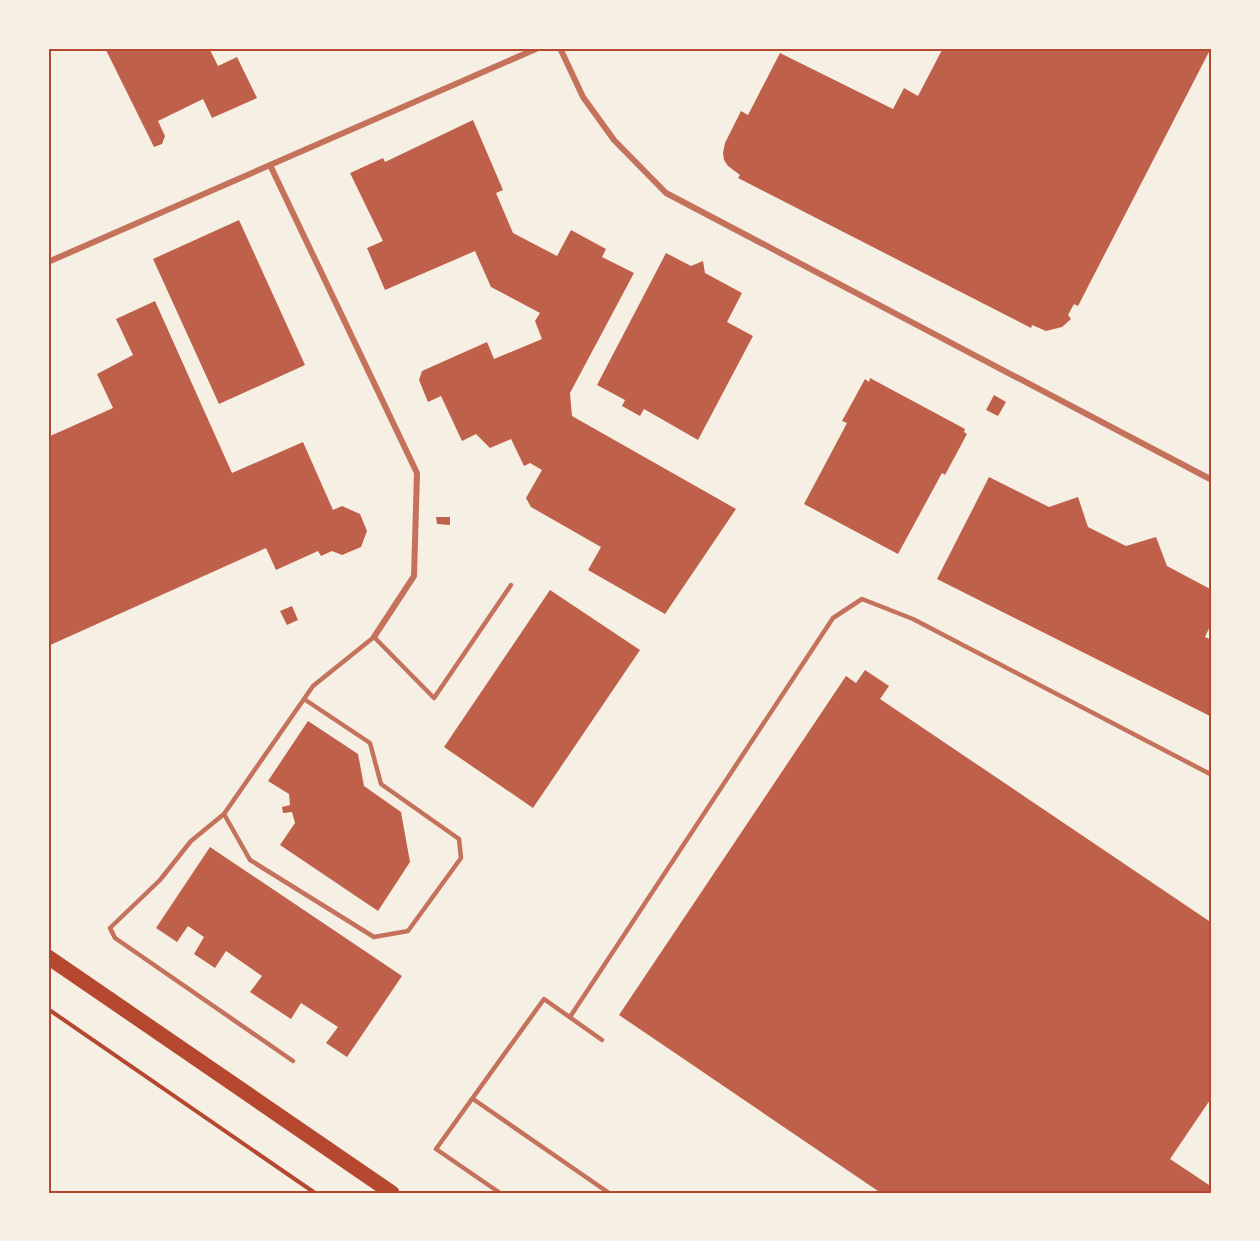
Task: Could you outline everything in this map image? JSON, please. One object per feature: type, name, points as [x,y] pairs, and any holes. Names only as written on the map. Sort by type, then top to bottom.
[{"type":"main road","points":[[48,957],[392,1193]]},
{"type":"street","points":[[48,262],[538,48]]},
{"type":"street","points":[[560,48],[583,97],[614,140],[666,193],[1212,480]]},
{"type":"street","points":[[270,165],[417,473],[414,576],[374,637]]},
{"type":"lane","points":[[293,1061],[114,938],[110,928],[160,880],[191,841],[224,814],[313,686],[374,637],[434,698],[511,585]]},
{"type":"lane","points":[[570,1017],[833,618],[862,599],[913,619],[1212,775]]},
{"type":"lane","points":[[224,814],[250,860],[374,937],[408,931],[461,858],[459,839],[381,784],[370,743],[303,699]]},
{"type":"lane","points":[[500,1193],[436,1149],[544,999],[602,1040]]},
{"type":"lane","points":[[473,1100],[609,1193]]},
{"type":"path","points":[[48,1009],[315,1193]]},
{"type":"building","points":[[105,48],[209,48],[218,66],[237,57],[257,98],[212,118],[203,99],[158,121],[165,136],[162,144],[154,147]]},
{"type":"building","points":[[943,48],[1211,48],[1078,306],[1074,304],[1068,315],[1071,319],[1062,327],[1046,331],[1032,325],[1031,328],[738,178],[740,175],[724,160],[725,143],[741,111],[748,115],[780,53],[893,109],[904,88],[918,96]]},
{"type":"building","points":[[473,120],[503,190],[496,193],[513,233],[557,256],[571,230],[606,249],[602,257],[634,273],[570,393],[572,416],[736,509],[665,614],[588,570],[601,547],[531,507],[526,498],[542,470],[530,463],[524,466],[511,439],[490,448],[476,434],[462,441],[441,396],[428,402],[419,380],[422,371],[487,342],[494,359],[542,339],[535,321],[540,313],[491,287],[475,251],[385,290],[367,248],[383,241],[350,173],[383,158],[385,162]]},
{"type":"building","points":[[239,220],[305,365],[219,404],[153,259]]},
{"type":"building","points":[[666,253],[691,266],[703,261],[705,273],[742,293],[727,322],[753,336],[698,440],[644,409],[640,416],[622,406],[625,400],[597,385]]},
{"type":"building","points":[[155,301],[232,473],[303,442],[333,510],[342,506],[360,514],[367,531],[361,547],[342,555],[332,551],[321,556],[318,551],[276,570],[266,548],[48,646],[48,437],[113,408],[97,374],[133,355],[116,319]]},
{"type":"building","points":[[870,378],[965,429],[964,432],[967,434],[945,475],[942,473],[898,554],[804,504],[847,423],[842,421],[865,379],[869,382]]},
{"type":"building","points":[[994,395],[1006,402],[998,416],[986,410]]},
{"type":"building","points":[[989,477],[1049,507],[1078,497],[1088,527],[1126,546],[1156,537],[1167,566],[1212,590],[1212,622],[1205,637],[1212,640],[1212,717],[937,579]]},
{"type":"building","points":[[436,517],[450,517],[450,525],[437,524]]},
{"type":"building","points":[[550,590],[640,650],[533,808],[444,747]]},
{"type":"building","points":[[292,606],[298,620],[287,625],[280,611]]},
{"type":"building","points":[[865,670],[889,686],[880,699],[1212,923],[1212,1097],[1170,1159],[1212,1187],[1210,1193],[881,1193],[619,1015],[846,676],[856,683]]},
{"type":"building","points":[[308,721],[358,754],[364,786],[401,812],[410,862],[378,911],[280,845],[295,823],[292,812],[283,813],[282,807],[290,805],[289,794],[268,781]]},
{"type":"building","points":[[210,847],[402,976],[347,1057],[326,1043],[338,1027],[301,1003],[291,1019],[250,992],[262,976],[226,951],[215,968],[194,954],[204,937],[188,926],[177,942],[156,928]]}]
